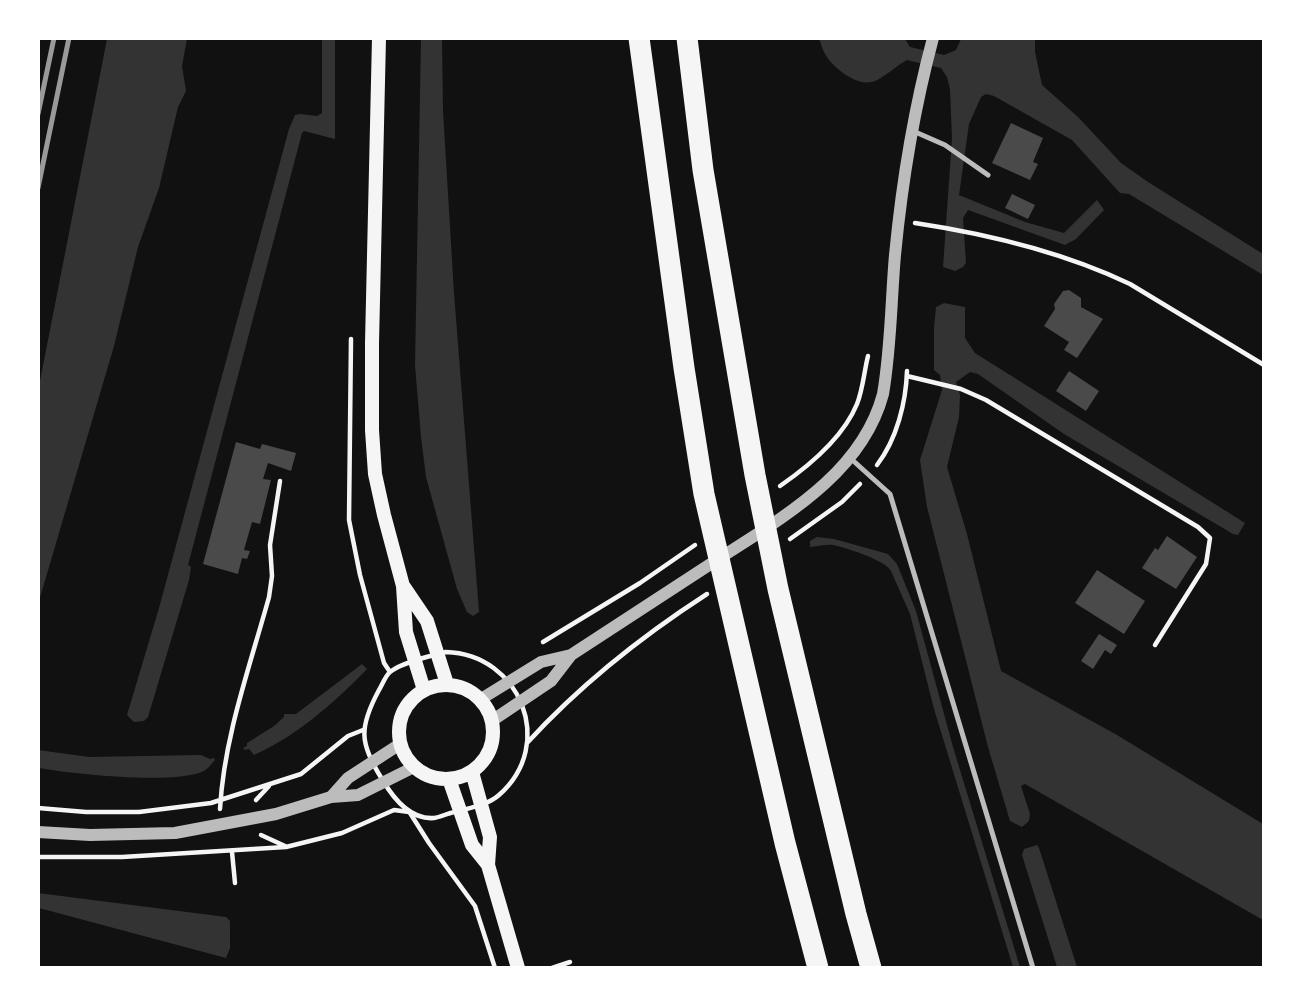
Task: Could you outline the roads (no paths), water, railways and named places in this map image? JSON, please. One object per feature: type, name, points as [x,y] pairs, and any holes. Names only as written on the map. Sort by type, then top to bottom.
[{"type":"highway","points":[[639,38],[704,494],[785,843],[818,968]]},
{"type":"highway","points":[[687,38],[703,170],[755,475],[778,589],[871,968]]},
{"type":"main road","points":[[379,38],[372,430],[377,484],[403,586],[406,632],[424,690]]},
{"type":"main road","points":[[403,586],[427,621],[447,684]]},
{"type":"main road","points":[[447,684],[465,688],[481,699],[493,720],[493,744],[488,755],[472,772],[449,779],[424,774],[414,767],[400,744],[399,731],[406,708],[424,690],[447,684]]},
{"type":"main road","points":[[472,772],[490,836],[488,865],[518,968]]},
{"type":"main road","points":[[449,779],[472,845],[488,865]]},
{"type":"street","points":[[481,699],[541,663],[571,655],[793,509],[821,486],[865,436],[877,414],[887,372],[898,220],[911,131],[932,40]]},
{"type":"street","points":[[493,720],[551,681],[571,655]]},
{"type":"street","points":[[331,797],[348,778],[400,744]]},
{"type":"street","points":[[38,832],[90,835],[175,833],[289,811],[331,797],[358,795],[414,767]]},
{"type":"lane","points":[[911,131],[945,145],[988,175]]},
{"type":"lane","points":[[849,457],[890,494],[1033,968]]},
{"type":"railway","points":[[38,114],[54,38]]},
{"type":"railway","points":[[38,188],[69,38]]}]
